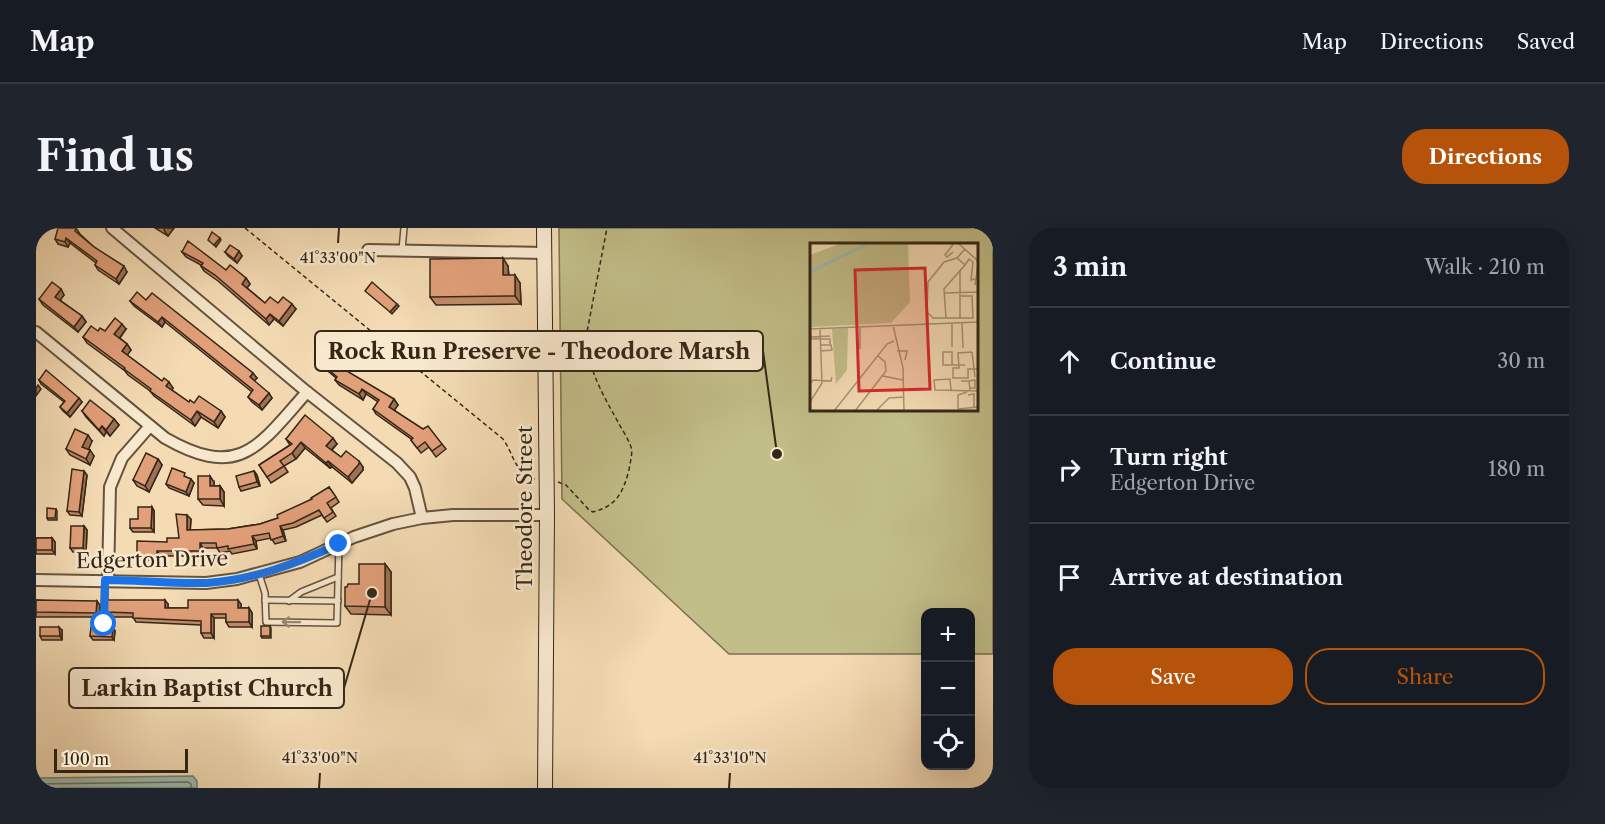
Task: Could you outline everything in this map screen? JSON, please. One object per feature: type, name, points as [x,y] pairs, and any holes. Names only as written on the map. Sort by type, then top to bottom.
[{"type":"street","points":[[112,228],[307,392],[397,463],[410,477],[422,518]]},
{"type":"street","name":"Theodore Street","points":[[544,228],[547,515],[545,788]]},
{"type":"street","points":[[368,250],[545,253]]},
{"type":"street","points":[[36,332],[165,438],[186,451],[210,458],[232,457],[258,446],[307,392]]},
{"type":"street","points":[[106,580],[110,487],[122,458],[150,426]]},
{"type":"street","name":"Edgerton Drive","points":[[36,580],[206,583],[259,574],[300,562],[339,544],[393,524],[422,518],[453,515],[547,515]]},
{"type":"lane","points":[[402,250],[404,228]]},
{"type":"lane","points":[[259,574],[265,593],[266,622],[337,623],[339,544]]},
{"type":"lane","points":[[289,601],[301,592],[338,577]]},
{"type":"lane","points":[[104,624],[106,580]]},
{"type":"lane","points":[[265,600],[338,601]]},
{"type":"path","points":[[245,228],[503,439],[522,473],[527,477],[566,485],[593,512],[609,506],[619,498],[624,488],[631,459],[631,446],[597,383],[590,365],[587,345],[587,332],[607,228]]},
{"type":"shaded area","points":[[559,228],[993,228],[993,654],[975,654],[975,608],[921,608],[921,654],[729,654],[562,499]]},
{"type":"water","points":[[193,776],[197,781],[197,788],[36,788],[36,778]]},
{"type":"building","points":[[58,228],[76,228],[75,231],[94,247],[124,266],[116,279],[95,265],[97,261],[66,238],[65,242],[55,239]]},
{"type":"building","points":[[212,232],[220,238],[214,245],[208,240]]},
{"type":"building","points":[[188,241],[226,270],[230,265],[246,278],[242,284],[265,303],[270,297],[278,303],[283,297],[292,304],[279,321],[270,314],[266,319],[215,275],[201,266],[203,263],[182,252]]},
{"type":"building","points":[[230,245],[239,251],[234,259],[225,252]]},
{"type":"building","points":[[503,258],[503,275],[515,275],[515,296],[430,297],[430,259]]},
{"type":"building","points":[[52,282],[61,289],[55,297],[82,316],[74,327],[39,299]]},
{"type":"building","points":[[372,282],[397,304],[390,312],[365,291]]},
{"type":"building","points":[[137,292],[146,300],[152,293],[253,373],[250,377],[269,393],[259,405],[248,397],[253,390],[162,317],[158,322],[130,301]]},
{"type":"building","points":[[115,318],[122,324],[114,334],[127,344],[122,351],[162,381],[164,378],[169,382],[166,386],[189,402],[190,400],[194,403],[199,396],[221,411],[214,422],[197,411],[191,420],[150,391],[151,389],[125,368],[83,337],[91,326],[98,331],[100,328],[105,331]]},
{"type":"building","points":[[331,346],[341,355],[337,358],[344,364],[340,367],[394,399],[389,407],[423,429],[428,426],[442,444],[432,451],[425,442],[417,448],[411,440],[413,438],[373,409],[379,400],[362,389],[359,394],[335,380],[337,377],[318,361]]},
{"type":"building","points":[[46,370],[79,398],[67,413],[60,407],[65,401],[39,380]]},
{"type":"building","points":[[90,400],[114,419],[106,430],[102,426],[99,430],[82,411]]},
{"type":"building","points":[[305,415],[333,438],[326,446],[341,457],[346,451],[359,461],[348,477],[328,461],[326,463],[301,442],[292,453],[280,461],[284,466],[267,477],[259,465],[292,444],[286,439]]},
{"type":"building","points":[[75,429],[88,435],[82,447],[90,450],[86,459],[66,449]]},
{"type":"building","points":[[146,453],[158,459],[145,486],[133,480]]},
{"type":"building","points":[[172,468],[185,473],[184,476],[191,479],[186,492],[166,484]]},
{"type":"building","points":[[72,469],[84,471],[79,512],[67,511]]},
{"type":"building","points":[[254,471],[257,482],[239,487],[236,476]]},
{"type":"building","points":[[198,476],[210,476],[210,486],[220,486],[220,499],[198,499]]},
{"type":"building","points":[[329,487],[336,497],[327,503],[333,512],[324,518],[319,510],[293,523],[280,526],[283,536],[271,540],[269,533],[252,536],[254,544],[228,549],[228,546],[217,548],[216,543],[200,543],[200,551],[157,551],[157,556],[137,555],[137,541],[167,542],[167,538],[179,538],[176,514],[187,515],[187,530],[228,529],[260,524],[278,518],[277,515],[312,499]]},
{"type":"building","points":[[138,507],[152,507],[151,528],[130,528],[130,519],[138,519]]},
{"type":"building","points":[[47,508],[56,509],[55,518],[47,518]]},
{"type":"building","points":[[71,526],[84,526],[83,548],[70,548]]},
{"type":"building","points":[[36,538],[52,538],[52,550],[36,550]]},
{"type":"building","points":[[359,564],[385,564],[385,607],[345,606],[345,587],[348,584],[359,584]]},
{"type":"building","points":[[36,600],[97,601],[96,613],[36,612]]},
{"type":"building","points":[[106,600],[165,600],[165,608],[188,608],[188,600],[238,600],[238,608],[249,608],[249,622],[226,622],[226,614],[211,614],[211,633],[201,633],[201,621],[133,618],[133,613],[106,612]]},
{"type":"building","points":[[261,626],[270,626],[270,636],[261,636]]},
{"type":"building","points":[[40,627],[59,627],[60,636],[40,636]]},
{"type":"building","points":[[91,627],[113,627],[112,637],[90,636]]},
{"type":"place","name":"Rock Run Preserve - Theodore Marsh","points":[[777,454]]},
{"type":"place","name":"Larkin Baptist Church","points":[[372,593]]},
{"type":"route","points":[[104,624],[105,580],[206,583],[237,579],[300,562],[339,544]]}]
